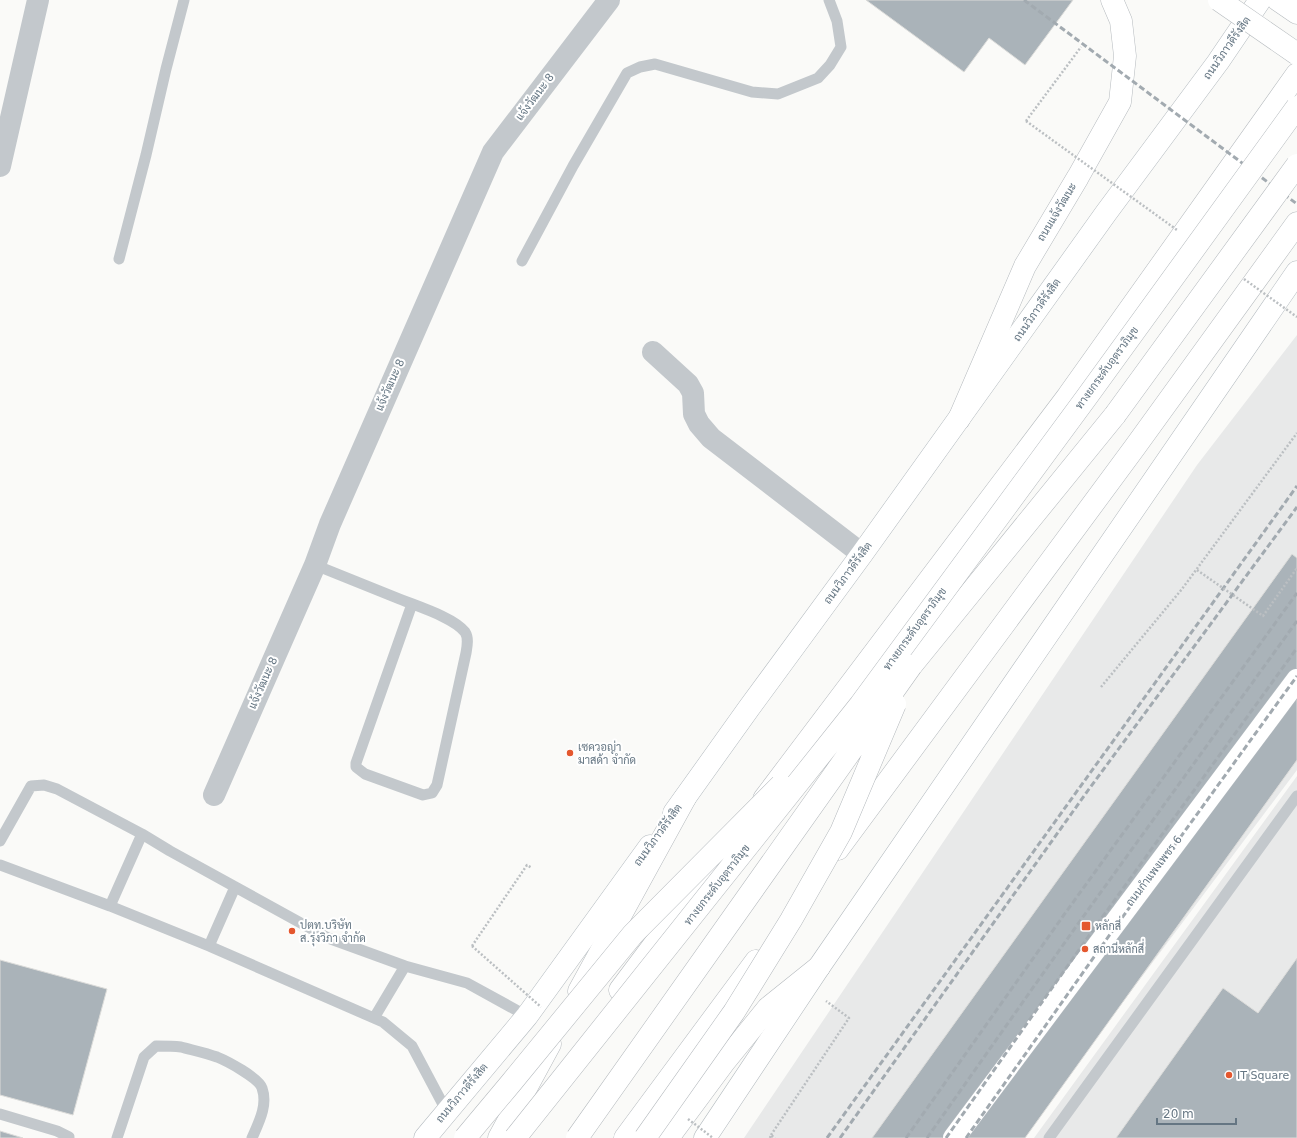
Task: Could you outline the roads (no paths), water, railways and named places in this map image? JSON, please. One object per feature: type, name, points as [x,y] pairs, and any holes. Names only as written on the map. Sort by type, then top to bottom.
[{"type":"main road","name":"ถนนแจ้งวัฒนะ","points":[[959,419],[1025,266],[1078,177],[1120,102],[1125,56],[1121,21],[1112,0]]},
{"type":"main road","points":[[1219,0],[1297,54]]},
{"type":"main road","name":"ถนนวิภาวดีรังสิต","points":[[425,1138],[527,1016],[862,554],[1106,213],[1218,62],[1260,0]]},
{"type":"main road","points":[[1278,0],[1297,13]]},
{"type":"main road","points":[[508,1138],[1068,396],[1297,74]]},
{"type":"main road","name":"ทางยกระดับอุตราภิมุข","points":[[515,1138],[860,705],[1086,398],[1297,107]]},
{"type":"main road","name":"ทางยกระดับอุตราภิมุข","points":[[577,1138],[912,666],[1115,414],[1297,165]]},
{"type":"main road","points":[[625,1138],[1126,460],[1297,223]]},
{"type":"main road","points":[[705,1138],[819,967],[1297,272]]},
{"type":"main road","points":[[645,1138],[734,1012],[791,920],[838,839],[912,666]]},
{"type":"main road","name":"ถนนกำแพงเพชร 6","points":[[954,1138],[1297,680]]},
{"type":"main road","points":[[465,1138],[633,934],[860,705]]},
{"type":"main road","points":[[499,1138],[685,798]]},
{"type":"main road","points":[[668,1138],[725,1061],[768,1008],[819,967]]},
{"type":"main road","points":[[639,1138],[725,1061]]},
{"type":"street","points":[[0,166],[38,0]]},
{"type":"street","name":"แจ้งวัฒนะ 8","points":[[214,795],[315,565],[330,524],[493,152],[609,0]]},
{"type":"street","points":[[652,352],[688,384],[693,393],[694,414],[699,424],[711,438],[862,554]]},
{"type":"lane","points":[[118,259],[146,155],[184,0]]},
{"type":"lane","points":[[522,261],[573,166],[627,73],[640,67],[655,64],[752,92],[778,94],[818,78],[830,65],[841,47],[837,21],[828,0]]},
{"type":"lane","points":[[315,565],[412,604],[458,625],[466,634],[468,644],[437,785],[432,793],[423,795],[365,774],[356,767],[356,763],[412,604]]},
{"type":"lane","points":[[0,841],[31,786],[44,785],[57,789],[142,834],[170,852],[328,938],[405,966],[467,982],[527,1016]]},
{"type":"lane","points":[[1049,1138],[1297,796]]},
{"type":"lane","points":[[110,906],[142,834]]},
{"type":"lane","points":[[0,865],[110,906],[209,946],[383,1022],[412,1046],[447,1112]]},
{"type":"lane","points":[[209,946],[235,887]]},
{"type":"lane","points":[[374,1018],[405,966]]},
{"type":"lane","points":[[117,1138],[144,1057],[156,1046],[180,1047],[217,1057],[254,1077],[264,1093],[263,1108],[252,1138]]},
{"type":"lane","points":[[0,1114],[57,1131],[70,1138]]},
{"type":"railway","points":[[1024,0],[1297,204]]},
{"type":"railway","points":[[827,1138],[1297,486]]},
{"type":"railway","points":[[840,1138],[1089,789],[1297,507]]},
{"type":"railway","points":[[906,1138],[1066,912],[1297,593]]},
{"type":"railway","points":[[927,1138],[1080,921],[1297,621]]},
{"type":"railway","points":[[946,1138],[1093,930],[1297,648]]},
{"type":"railway","points":[[966,1138],[1106,940],[1297,676]]},
{"type":"place","name":"เซควอญ่า มาสด้า จำกัด","points":[[570,753]]},
{"type":"place","name":"หลักสี่","points":[[1086,926]]},
{"type":"place","name":"ปตท.บริษัท ส.รุ่งวิภา จำกัด","points":[[292,931]]},
{"type":"place","name":"สถานีหลักสี่","points":[[1085,949]]},
{"type":"place","name":"IT Square","points":[[1229,1075]]}]
